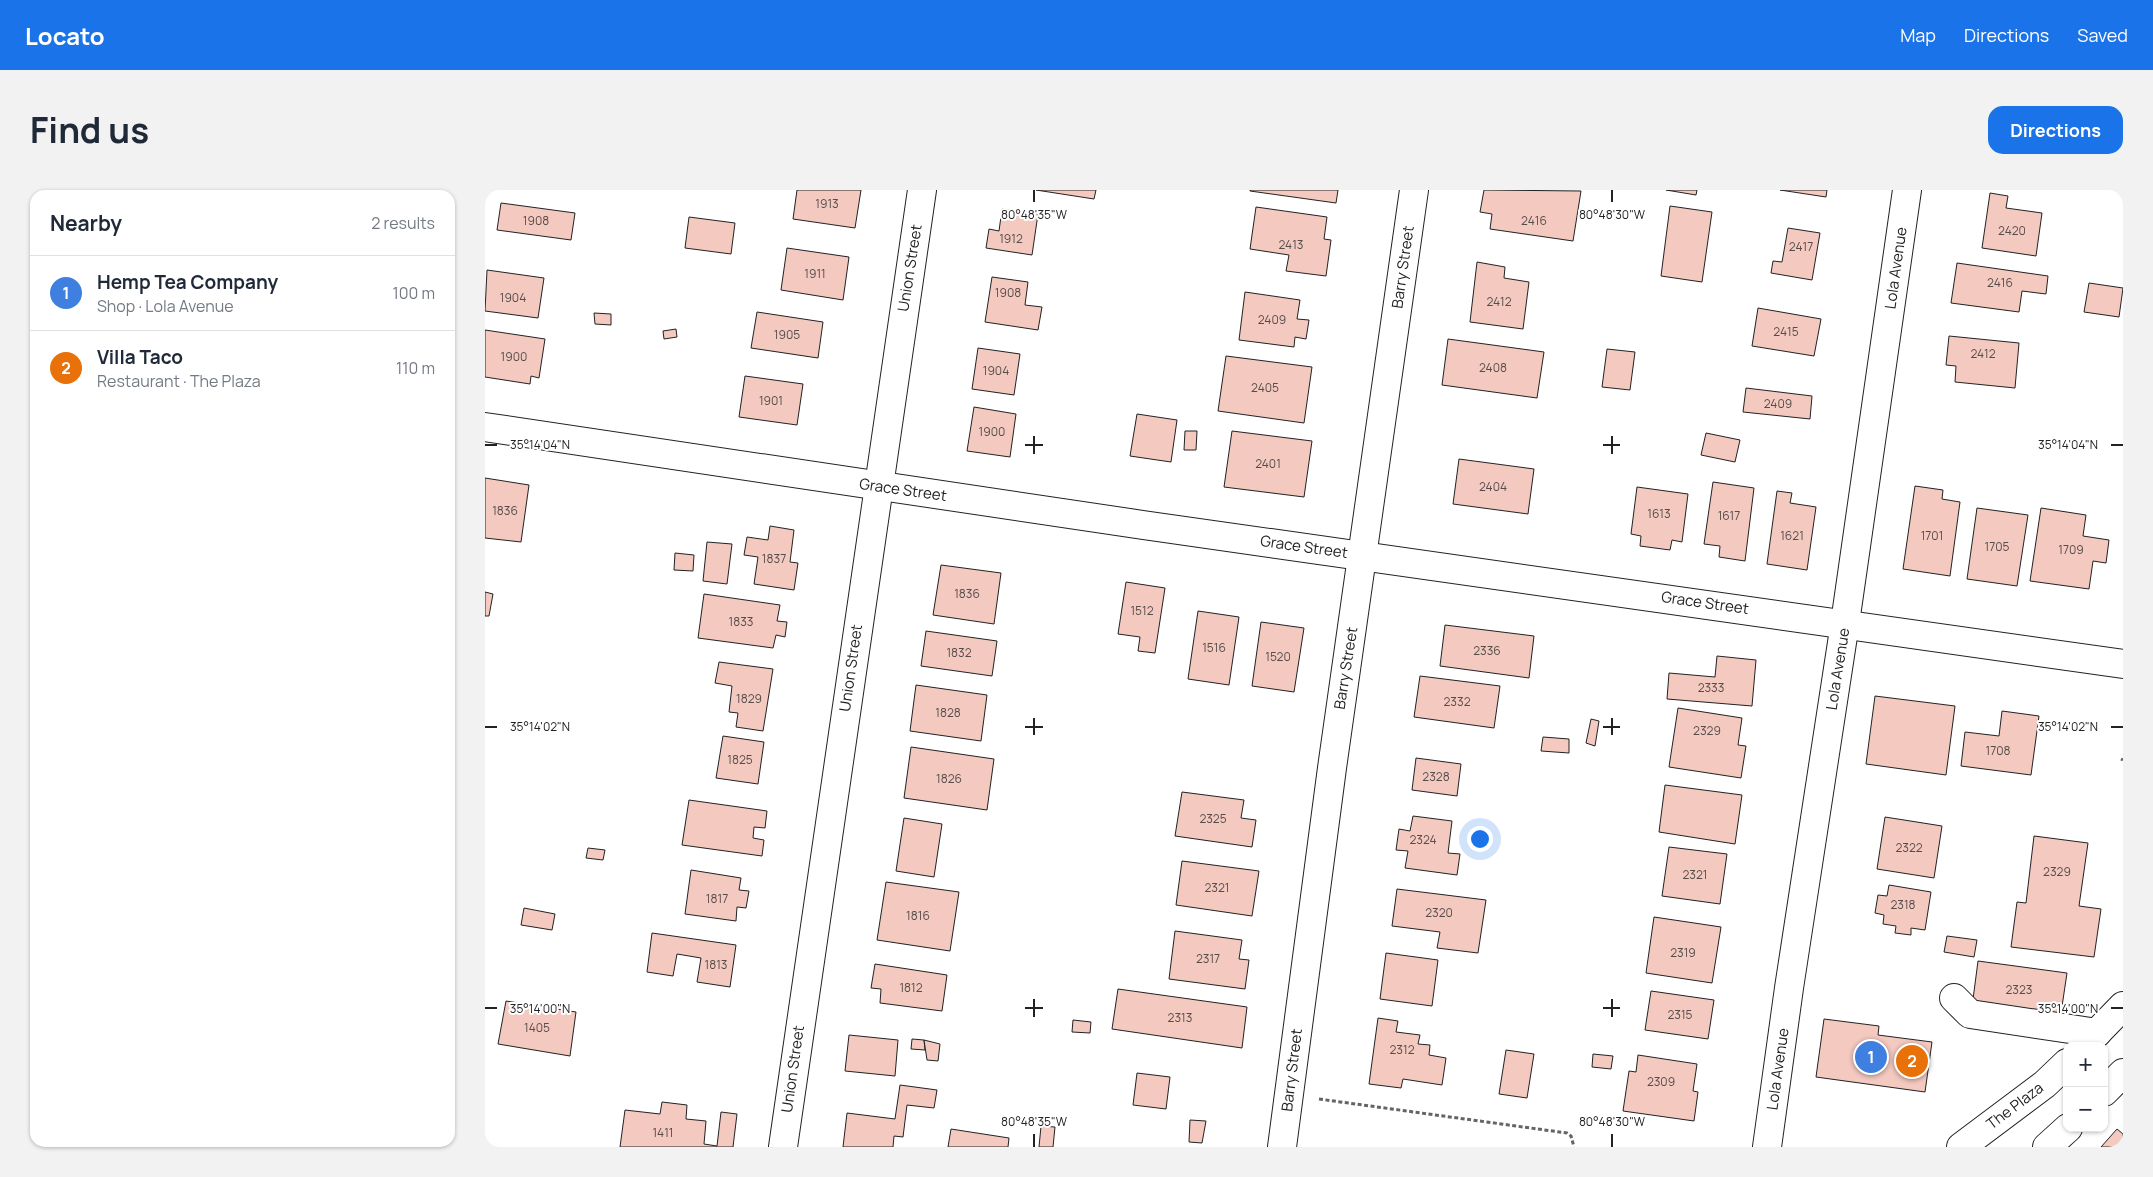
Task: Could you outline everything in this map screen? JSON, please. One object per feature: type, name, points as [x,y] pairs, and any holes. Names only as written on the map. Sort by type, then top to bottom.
[{"type":"street","name":"Union Street","points":[[783,1147],[877,486],[922,190]]},
{"type":"street","name":"Barry Street","points":[[1283,1147],[1332,768],[1414,190]]},
{"type":"street","name":"Lola Avenue","points":[[1767,1147],[1907,190]]},
{"type":"street","name":"Grace Street","points":[[485,427],[877,486],[2123,664]]},
{"type":"street","points":[[1954,998],[1970,1014],[2090,1040],[2123,1006]]},
{"type":"street","name":"The Plaza","points":[[1961,1147],[2045,1084],[2063,1067]]},
{"type":"street","points":[[2108,1088],[2123,1073]]},
{"type":"street","points":[[2047,1147],[2064,1132]]},
{"type":"path","points":[[1315,1099],[1567,1133],[1571,1136],[1573,1147]]},
{"type":"building","points":[[797,190],[861,190],[855,228],[793,219]]},
{"type":"building","points":[[1036,190],[1096,190],[1094,199]]},
{"type":"building","points":[[1250,190],[1338,190],[1336,203]]},
{"type":"building","points":[[1484,190],[1581,191],[1573,241],[1490,229],[1492,214],[1480,212]]},
{"type":"building","points":[[1666,190],[1697,190],[1696,195]]},
{"type":"building","points":[[1780,190],[1827,190],[1826,197]]},
{"type":"building","points":[[1990,193],[2008,196],[2006,208],[2042,213],[2036,256],[1982,248]]},
{"type":"building","points":[[501,203],[575,213],[571,240],[497,230]]},
{"type":"building","points":[[1670,206],[1712,212],[1702,282],[1661,276]]},
{"type":"building","points":[[1256,207],[1327,217],[1324,239],[1331,240],[1326,276],[1286,271],[1289,255],[1250,249]]},
{"type":"building","points":[[1002,209],[1038,214],[1032,255],[986,248],[989,229],[999,231]]},
{"type":"building","points":[[689,217],[735,223],[731,254],[685,248]]},
{"type":"building","points":[[1788,228],[1820,233],[1812,280],[1771,273],[1773,261],[1782,262]]},
{"type":"building","points":[[787,248],[849,257],[843,300],[781,290]]},
{"type":"building","points":[[1477,262],[1505,267],[1504,278],[1529,282],[1523,329],[1470,322]]},
{"type":"building","points":[[1957,263],[2048,276],[2046,294],[2022,291],[2019,312],[1951,303]]},
{"type":"building","points":[[487,270],[544,278],[538,318],[485,311]]},
{"type":"building","points":[[992,277],[1028,282],[1025,305],[1042,307],[1038,330],[985,322]]},
{"type":"building","points":[[2089,283],[2123,288],[2119,317],[2084,312]]},
{"type":"building","points":[[1245,292],[1300,300],[1297,319],[1309,320],[1306,339],[1295,337],[1294,347],[1239,340]]},
{"type":"building","points":[[1758,308],[1821,319],[1814,356],[1752,346]]},
{"type":"building","points":[[757,312],[823,322],[818,358],[751,348]]},
{"type":"building","points":[[594,313],[611,314],[611,325],[595,324]]},
{"type":"building","points":[[676,329],[677,337],[664,339],[663,331]]},
{"type":"building","points":[[485,330],[545,339],[539,378],[531,376],[530,384],[485,377]]},
{"type":"building","points":[[1949,336],[2019,343],[2015,388],[1955,382],[1956,366],[1946,365]]},
{"type":"building","points":[[1448,339],[1544,352],[1537,398],[1442,385]]},
{"type":"building","points":[[978,348],[1020,354],[1014,395],[972,389]]},
{"type":"building","points":[[1607,349],[1635,352],[1630,390],[1602,387]]},
{"type":"building","points":[[1226,356],[1312,367],[1304,423],[1218,411]]},
{"type":"building","points":[[745,376],[803,384],[797,425],[739,417]]},
{"type":"building","points":[[1746,388],[1812,396],[1810,419],[1743,412]]},
{"type":"building","points":[[974,407],[1016,414],[1010,457],[967,451]]},
{"type":"building","points":[[1137,414],[1177,420],[1171,462],[1130,456]]},
{"type":"building","points":[[1185,431],[1197,431],[1196,450],[1184,450]]},
{"type":"building","points":[[1232,431],[1312,441],[1304,497],[1224,487]]},
{"type":"building","points":[[1706,433],[1740,440],[1735,462],[1701,455]]},
{"type":"building","points":[[1459,459],[1534,469],[1528,514],[1453,504]]},
{"type":"building","points":[[485,478],[529,485],[521,542],[485,538]]},
{"type":"building","points":[[1713,482],[1754,488],[1745,561],[1719,557],[1720,546],[1704,544]]},
{"type":"building","points":[[1915,486],[1943,490],[1942,499],[1960,502],[1950,576],[1903,569]]},
{"type":"building","points":[[1637,487],[1688,494],[1682,542],[1672,540],[1670,550],[1640,546],[1641,536],[1631,534]]},
{"type":"building","points":[[1777,491],[1792,493],[1790,503],[1816,507],[1807,570],[1767,564]]},
{"type":"building","points":[[1977,508],[2028,515],[2017,586],[1967,579]]},
{"type":"building","points":[[2041,508],[2086,515],[2083,536],[2109,540],[2106,563],[2093,561],[2089,589],[2030,581]]},
{"type":"building","points":[[770,526],[794,530],[790,562],[798,563],[794,590],[754,584],[758,557],[744,555],[747,537],[768,540]]},
{"type":"building","points":[[707,542],[732,544],[727,584],[703,581]]},
{"type":"building","points":[[675,553],[694,555],[693,571],[674,570]]},
{"type":"building","points":[[941,565],[1001,573],[994,624],[933,615]]},
{"type":"building","points":[[1126,582],[1165,588],[1155,653],[1138,651],[1140,637],[1118,634]]},
{"type":"building","points":[[485,592],[493,594],[489,616],[485,616]]},
{"type":"building","points":[[704,594],[780,605],[777,621],[787,622],[785,637],[776,635],[773,648],[698,638]]},
{"type":"building","points":[[1198,611],[1239,617],[1229,685],[1188,679]]},
{"type":"building","points":[[1261,622],[1304,628],[1294,692],[1252,686]]},
{"type":"building","points":[[1445,625],[1534,636],[1529,678],[1440,666]]},
{"type":"building","points":[[926,631],[997,641],[992,676],[921,666]]},
{"type":"building","points":[[1717,656],[1756,660],[1752,706],[1667,699],[1669,673],[1715,677]]},
{"type":"building","points":[[719,662],[773,669],[763,731],[736,727],[738,713],[729,712],[732,686],[715,683]]},
{"type":"building","points":[[1420,676],[1500,686],[1494,728],[1414,717]]},
{"type":"building","points":[[916,685],[987,695],[981,741],[910,731]]},
{"type":"building","points":[[1875,696],[1955,706],[1946,775],[1866,764]]},
{"type":"building","points":[[1678,708],[1742,718],[1738,745],[1746,746],[1741,778],[1669,767]]},
{"type":"building","points":[[2002,711],[2039,716],[2031,775],[1961,766],[1965,732],[1999,736]]},
{"type":"building","points":[[1591,719],[1599,721],[1595,746],[1586,743]]},
{"type":"building","points":[[723,736],[764,742],[758,784],[716,778]]},
{"type":"building","points":[[1543,737],[1569,739],[1569,753],[1541,751]]},
{"type":"building","points":[[911,747],[994,759],[987,810],[904,798]]},
{"type":"building","points":[[1416,758],[1461,764],[1457,796],[1412,790]]},
{"type":"building","points":[[1665,785],[1742,795],[1735,844],[1659,832]]},
{"type":"building","points":[[1182,792],[1244,800],[1241,818],[1256,820],[1252,847],[1175,836]]},
{"type":"building","points":[[689,800],[767,811],[765,828],[754,827],[753,838],[764,840],[762,856],[682,845]]},
{"type":"building","points":[[1413,816],[1452,821],[1448,853],[1460,854],[1457,875],[1405,868],[1408,851],[1396,850],[1399,829],[1410,831]]},
{"type":"building","points":[[1885,817],[1942,826],[1934,878],[1877,869]]},
{"type":"building","points":[[904,818],[942,824],[934,877],[896,871]]},
{"type":"building","points":[[2034,836],[2088,843],[2079,906],[2101,909],[2094,957],[2011,947],[2017,902],[2026,903]]},
{"type":"building","points":[[1669,847],[1727,854],[1720,904],[1662,896]]},
{"type":"building","points":[[588,848],[605,850],[603,860],[586,858]]},
{"type":"building","points":[[1182,861],[1259,871],[1252,916],[1176,905]]},
{"type":"building","points":[[691,870],[741,878],[739,890],[749,891],[746,908],[737,907],[736,921],[685,914]]},
{"type":"building","points":[[886,882],[959,892],[950,951],[877,940]]},
{"type":"building","points":[[1889,885],[1931,892],[1925,930],[1911,928],[1911,935],[1895,933],[1896,926],[1883,924],[1884,915],[1875,913],[1878,895],[1887,896]]},
{"type":"building","points":[[1397,889],[1486,900],[1478,953],[1437,948],[1440,932],[1392,926]]},
{"type":"building","points":[[524,908],[555,914],[552,930],[521,925]]},
{"type":"building","points":[[1654,917],[1721,927],[1712,983],[1646,973]]},
{"type":"building","points":[[1175,931],[1242,940],[1239,959],[1249,960],[1245,989],[1169,979]]},
{"type":"building","points":[[652,933],[736,945],[730,987],[697,982],[701,958],[677,954],[673,976],[647,972]]},
{"type":"building","points":[[1947,936],[1977,940],[1974,957],[1944,952]]},
{"type":"building","points":[[1386,953],[1438,960],[1432,1006],[1380,999]]},
{"type":"building","points":[[1978,961],[2067,973],[2060,1020],[1972,1007]]},
{"type":"building","points":[[875,964],[947,975],[942,1011],[880,1003],[881,989],[871,988]]},
{"type":"building","points":[[1118,989],[1247,1007],[1242,1048],[1112,1029]]},
{"type":"building","points":[[1651,991],[1714,1000],[1708,1039],[1645,1030]]},
{"type":"building","points":[[506,1001],[576,1012],[570,1056],[498,1044]]},
{"type":"building","points":[[1378,1018],[1398,1021],[1396,1032],[1420,1035],[1418,1044],[1430,1045],[1429,1055],[1446,1058],[1442,1085],[1403,1079],[1401,1088],[1369,1084]]},
{"type":"building","points":[[1824,1019],[1879,1026],[1878,1035],[1932,1042],[1925,1092],[1816,1077]]},
{"type":"building","points":[[1073,1020],[1091,1022],[1090,1033],[1072,1032]]},
{"type":"building","points":[[849,1035],[898,1040],[895,1076],[845,1071]]},
{"type":"building","points":[[912,1039],[924,1040],[925,1050],[911,1049]]},
{"type":"building","points":[[924,1040],[940,1044],[938,1061],[927,1060]]},
{"type":"building","points":[[1506,1050],[1534,1054],[1527,1098],[1499,1094]]},
{"type":"building","points":[[1593,1054],[1613,1056],[1611,1069],[1592,1067]]},
{"type":"building","points":[[1638,1055],[1697,1064],[1693,1091],[1698,1092],[1694,1121],[1623,1111],[1629,1071],[1636,1072]]},
{"type":"building","points":[[1137,1073],[1170,1077],[1166,1109],[1133,1105]]},
{"type":"building","points":[[900,1085],[937,1090],[934,1108],[907,1105],[903,1137],[894,1136],[893,1147],[843,1147],[847,1113],[895,1119]]},
{"type":"building","points":[[662,1102],[687,1105],[686,1119],[706,1121],[704,1144],[717,1146],[721,1112],[737,1114],[733,1147],[620,1147],[625,1110],[660,1114]]},
{"type":"building","points":[[1190,1120],[1206,1121],[1202,1143],[1189,1142]]},
{"type":"building","points":[[1041,1126],[1055,1127],[1053,1147],[1039,1147]]},
{"type":"building","points":[[951,1129],[1009,1138],[1008,1147],[948,1147]]},
{"type":"building","points":[[2117,1129],[2123,1134],[2123,1147],[2101,1147]]},
{"type":"place","name":"Hemp Tea Company","points":[[1871,1057]]},
{"type":"place","name":"Villa Taco","points":[[1912,1061]]}]
